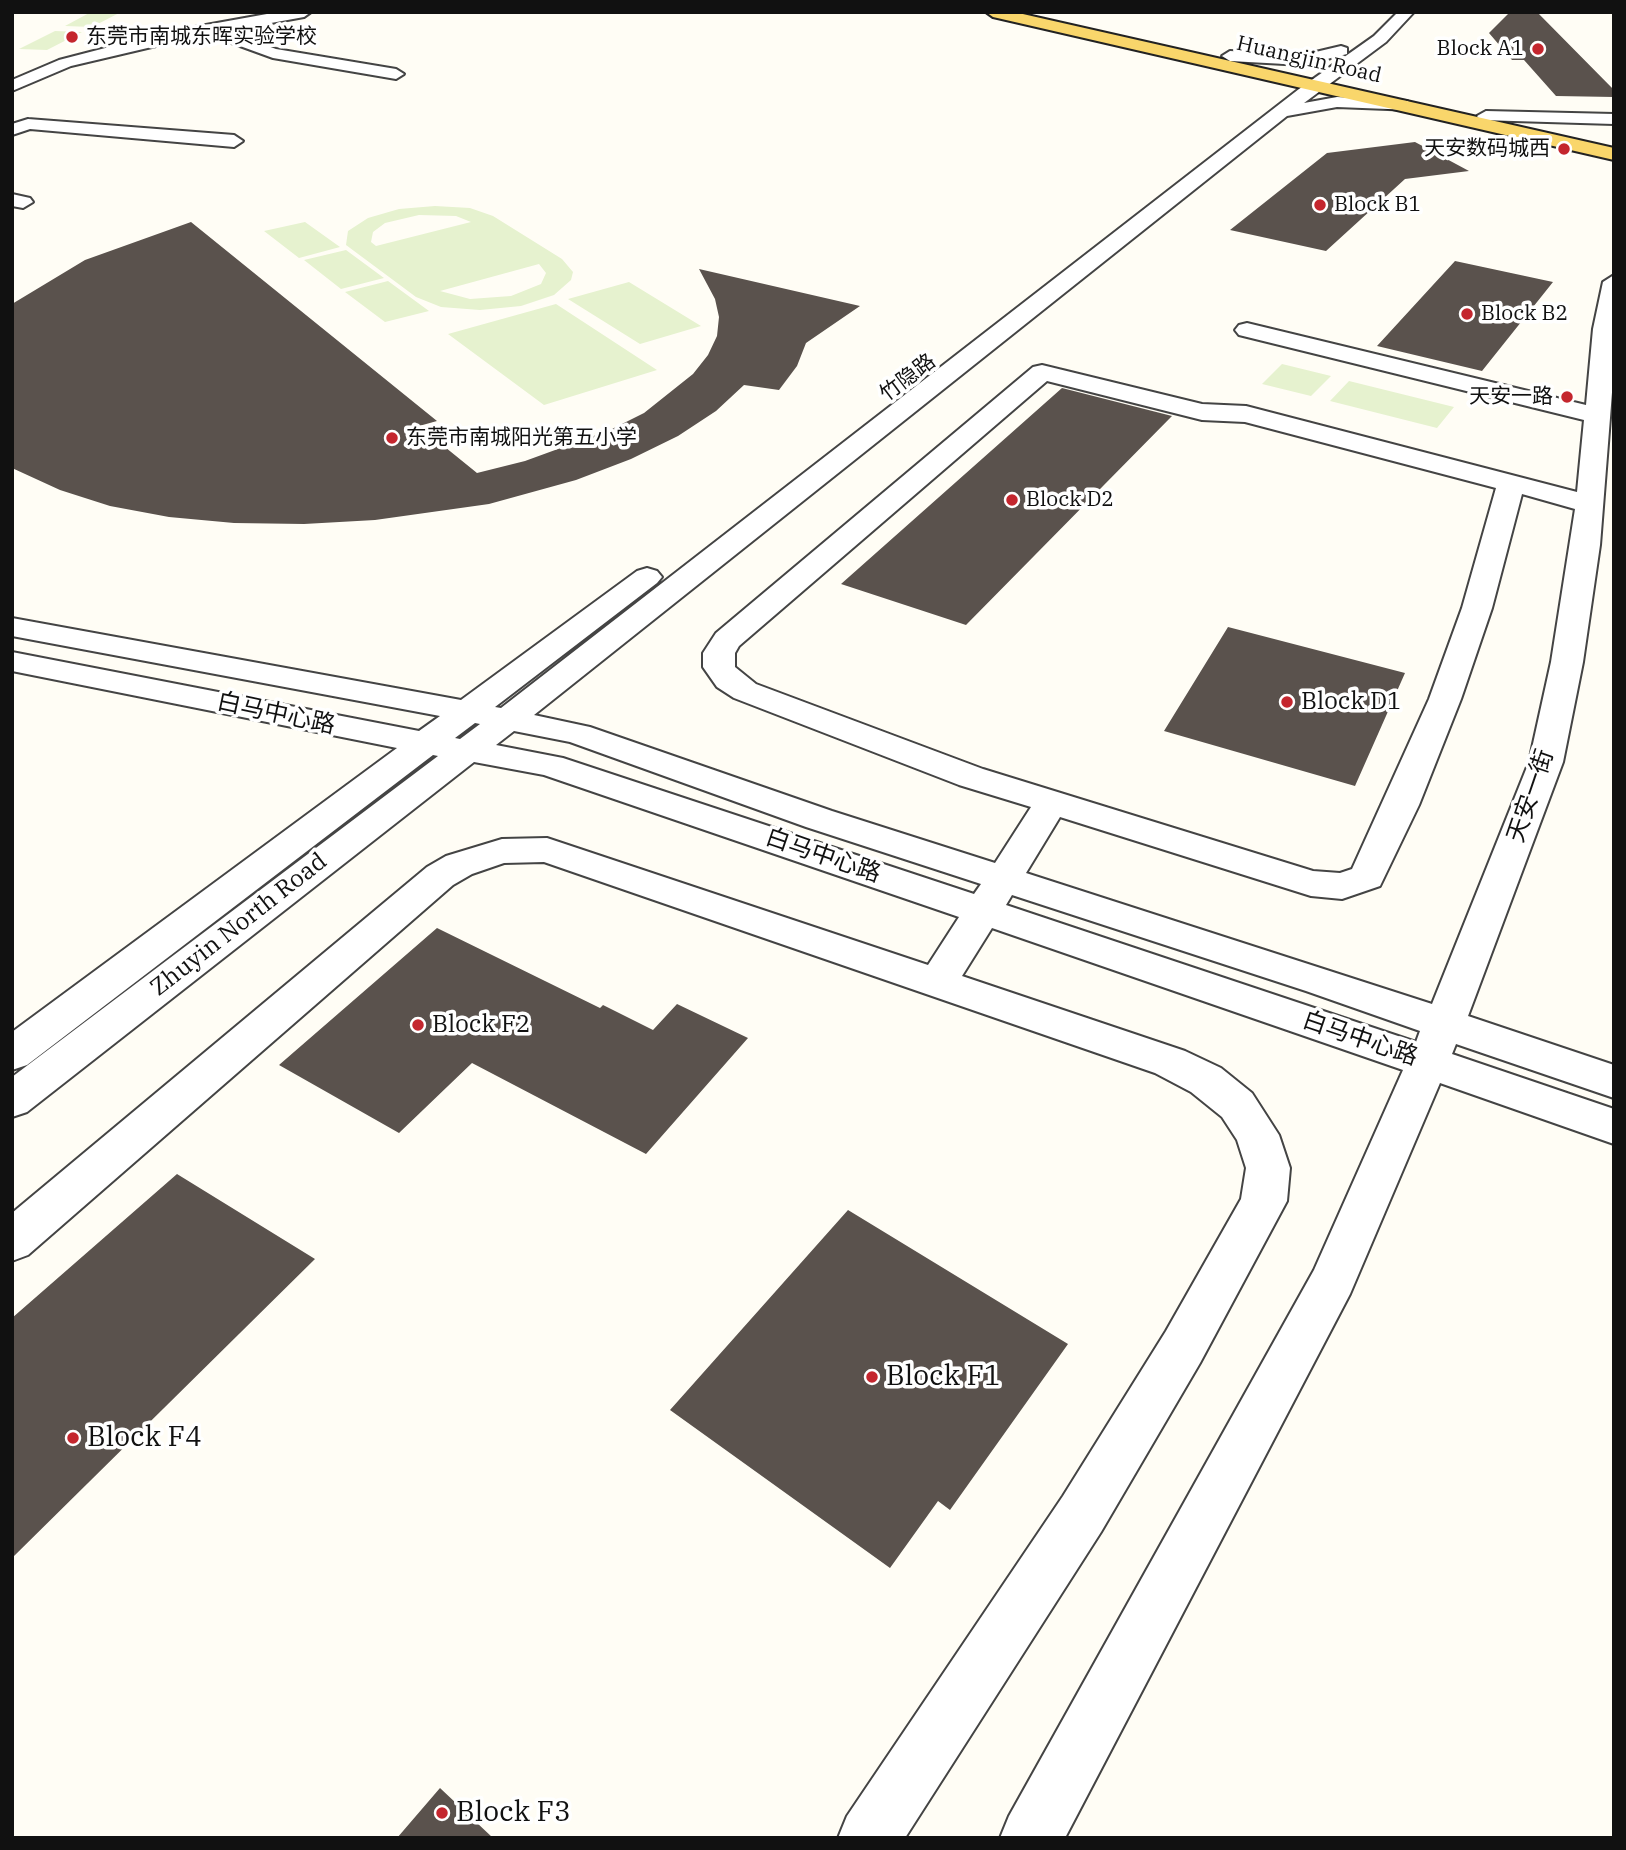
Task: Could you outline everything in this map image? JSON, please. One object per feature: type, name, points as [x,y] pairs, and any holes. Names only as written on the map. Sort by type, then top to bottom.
[{"type":"main road","name":"Huangjin Road","points":[[993,12],[1425,101],[1614,145]]},
{"type":"main road","name":"Huangjin Road","points":[[1030,12],[1222,59]]},
{"type":"main road","name":"Huangjin Road","points":[[1312,79],[1407,106],[1614,154]]},
{"type":"street","points":[[12,86],[65,63],[208,29],[304,12]]},
{"type":"street","name":"竹隐路","points":[[1353,59],[1389,12]]},
{"type":"street","name":"竹隐路","points":[[747,501],[1270,103],[1353,59],[1380,39],[1407,12]]},
{"type":"street","points":[[208,29],[273,53],[396,75]]},
{"type":"street","points":[[1222,59],[1353,59]]},
{"type":"street","points":[[1222,59],[1243,73],[1270,103],[1337,102],[1407,106]]},
{"type":"street","points":[[1377,82],[1425,101]]},
{"type":"street","name":"竹隐路","points":[[466,750],[1270,103]]},
{"type":"street","points":[[1486,116],[1614,119]]},
{"type":"street","points":[[12,130],[28,124],[117,129],[234,141]]},
{"type":"street","name":"天安一街","points":[[1031,1838],[1333,1280],[1436,1043],[1546,762],[1567,662],[1586,545],[1605,329],[1614,282]]},
{"type":"street","points":[[1247,330],[1597,415]]},
{"type":"street","points":[[1511,484],[1477,608],[1445,699],[1401,805],[1367,877],[1342,886],[1311,883],[971,777],[745,691],[728,680],[719,667],[719,653],[727,640],[1042,372],[1071,369],[1202,412],[1246,414],[1590,504]]},
{"type":"street","points":[[428,743],[671,559]]},
{"type":"street","name":"白马中心路","points":[[12,626],[578,734],[819,819],[1003,878],[1436,1043],[1614,1127]]},
{"type":"street","name":"白马中心路","points":[[12,661],[551,766],[984,910],[1436,1043],[1614,1082]]},
{"type":"street","name":"Zhuyin North Road","points":[[12,1054],[428,743]]},
{"type":"street","name":"Zhuyin North Road","points":[[12,1100],[466,750]]},
{"type":"street","points":[[937,983],[1052,802]]},
{"type":"street","points":[[12,1241],[440,876],[480,857],[502,851],[547,850],[1170,1062],[1206,1080],[1237,1105],[1257,1135],[1268,1168],[1264,1201],[1183,1347],[1074,1526],[869,1838]]},
{"type":"green space","points":[[91,12],[121,12],[92,27],[65,26]]},
{"type":"green space","points":[[55,31],[82,32],[47,50],[19,49]]},
{"type":"green space","points":[[435,206],[470,208],[493,216],[562,259],[573,272],[571,280],[554,295],[521,306],[480,310],[441,307],[416,297],[346,245],[348,231],[368,218],[399,209]],"holes":[[[419,215],[456,216],[471,222],[376,246],[371,242],[373,232],[385,223]],[[539,264],[546,273],[541,284],[511,296],[470,299],[440,291]]]},
{"type":"green space","points":[[305,222],[340,247],[299,258],[264,231]]},
{"type":"green space","points":[[346,250],[384,278],[341,289],[304,260]]},
{"type":"green space","points":[[388,281],[429,311],[385,322],[345,292]]},
{"type":"green space","points":[[629,282],[701,326],[640,344],[568,299]]},
{"type":"green space","points":[[556,304],[657,370],[544,405],[448,334]]},
{"type":"green space","points":[[1282,364],[1331,376],[1311,396],[1262,384]]},
{"type":"green space","points":[[1349,381],[1454,407],[1437,428],[1330,401]]},
{"type":"building","name":"Block A1","points":[[1510,12],[1537,12],[1614,90],[1614,97],[1556,96],[1524,60],[1512,60],[1489,33]]},
{"type":"building","name":"Block B1","points":[[1415,142],[1469,171],[1405,179],[1326,251],[1230,230],[1327,153]]},
{"type":"building","points":[[191,222],[437,421],[419,426],[477,473],[525,461],[610,430],[644,413],[693,374],[708,355],[717,336],[719,317],[715,299],[699,269],[860,306],[806,343],[797,366],[779,390],[744,385],[716,411],[678,436],[631,459],[576,480],[489,504],[375,520],[304,524],[234,523],[169,517],[110,506],[60,490],[12,468],[12,304],[85,260]]},
{"type":"building","name":"Block B2","points":[[1455,261],[1553,282],[1482,371],[1377,346]]},
{"type":"building","name":"Block D2","points":[[1062,388],[1172,416],[966,625],[841,584]]},
{"type":"building","name":"Block D1","points":[[1228,627],[1405,673],[1355,786],[1164,731]]},
{"type":"building","points":[[437,928],[600,1008],[603,1005],[653,1030],[677,1004],[748,1038],[646,1154],[472,1063],[399,1133],[279,1065]]},
{"type":"building","name":"Block F4","points":[[177,1174],[315,1259],[12,1558],[12,1318]]},
{"type":"building","name":"Block F1","points":[[848,1210],[1068,1344],[950,1510],[938,1501],[890,1568],[670,1410]]},
{"type":"building","name":"Block F3","points":[[440,1788],[493,1838],[397,1838]]},
{"type":"place","name":"东莞市南城东晖实验学校","points":[[72,37]]},
{"type":"place","name":"Block A1","points":[[1538,49]]},
{"type":"place","name":"天安数码城西","points":[[1564,149]]},
{"type":"place","name":"Block B1","points":[[1320,205]]},
{"type":"place","name":"Block B2","points":[[1467,314]]},
{"type":"place","name":"天安一路","points":[[1567,397]]},
{"type":"place","name":"东莞市南城阳光第五小学","points":[[392,438]]},
{"type":"place","name":"Block D2","points":[[1012,500]]},
{"type":"place","name":"Block D1","points":[[1287,702]]},
{"type":"place","name":"Block F2","points":[[418,1025]]},
{"type":"place","name":"Block F1","points":[[872,1377]]},
{"type":"place","name":"Block F4","points":[[73,1438]]},
{"type":"place","name":"Block F3","points":[[442,1813]]}]
